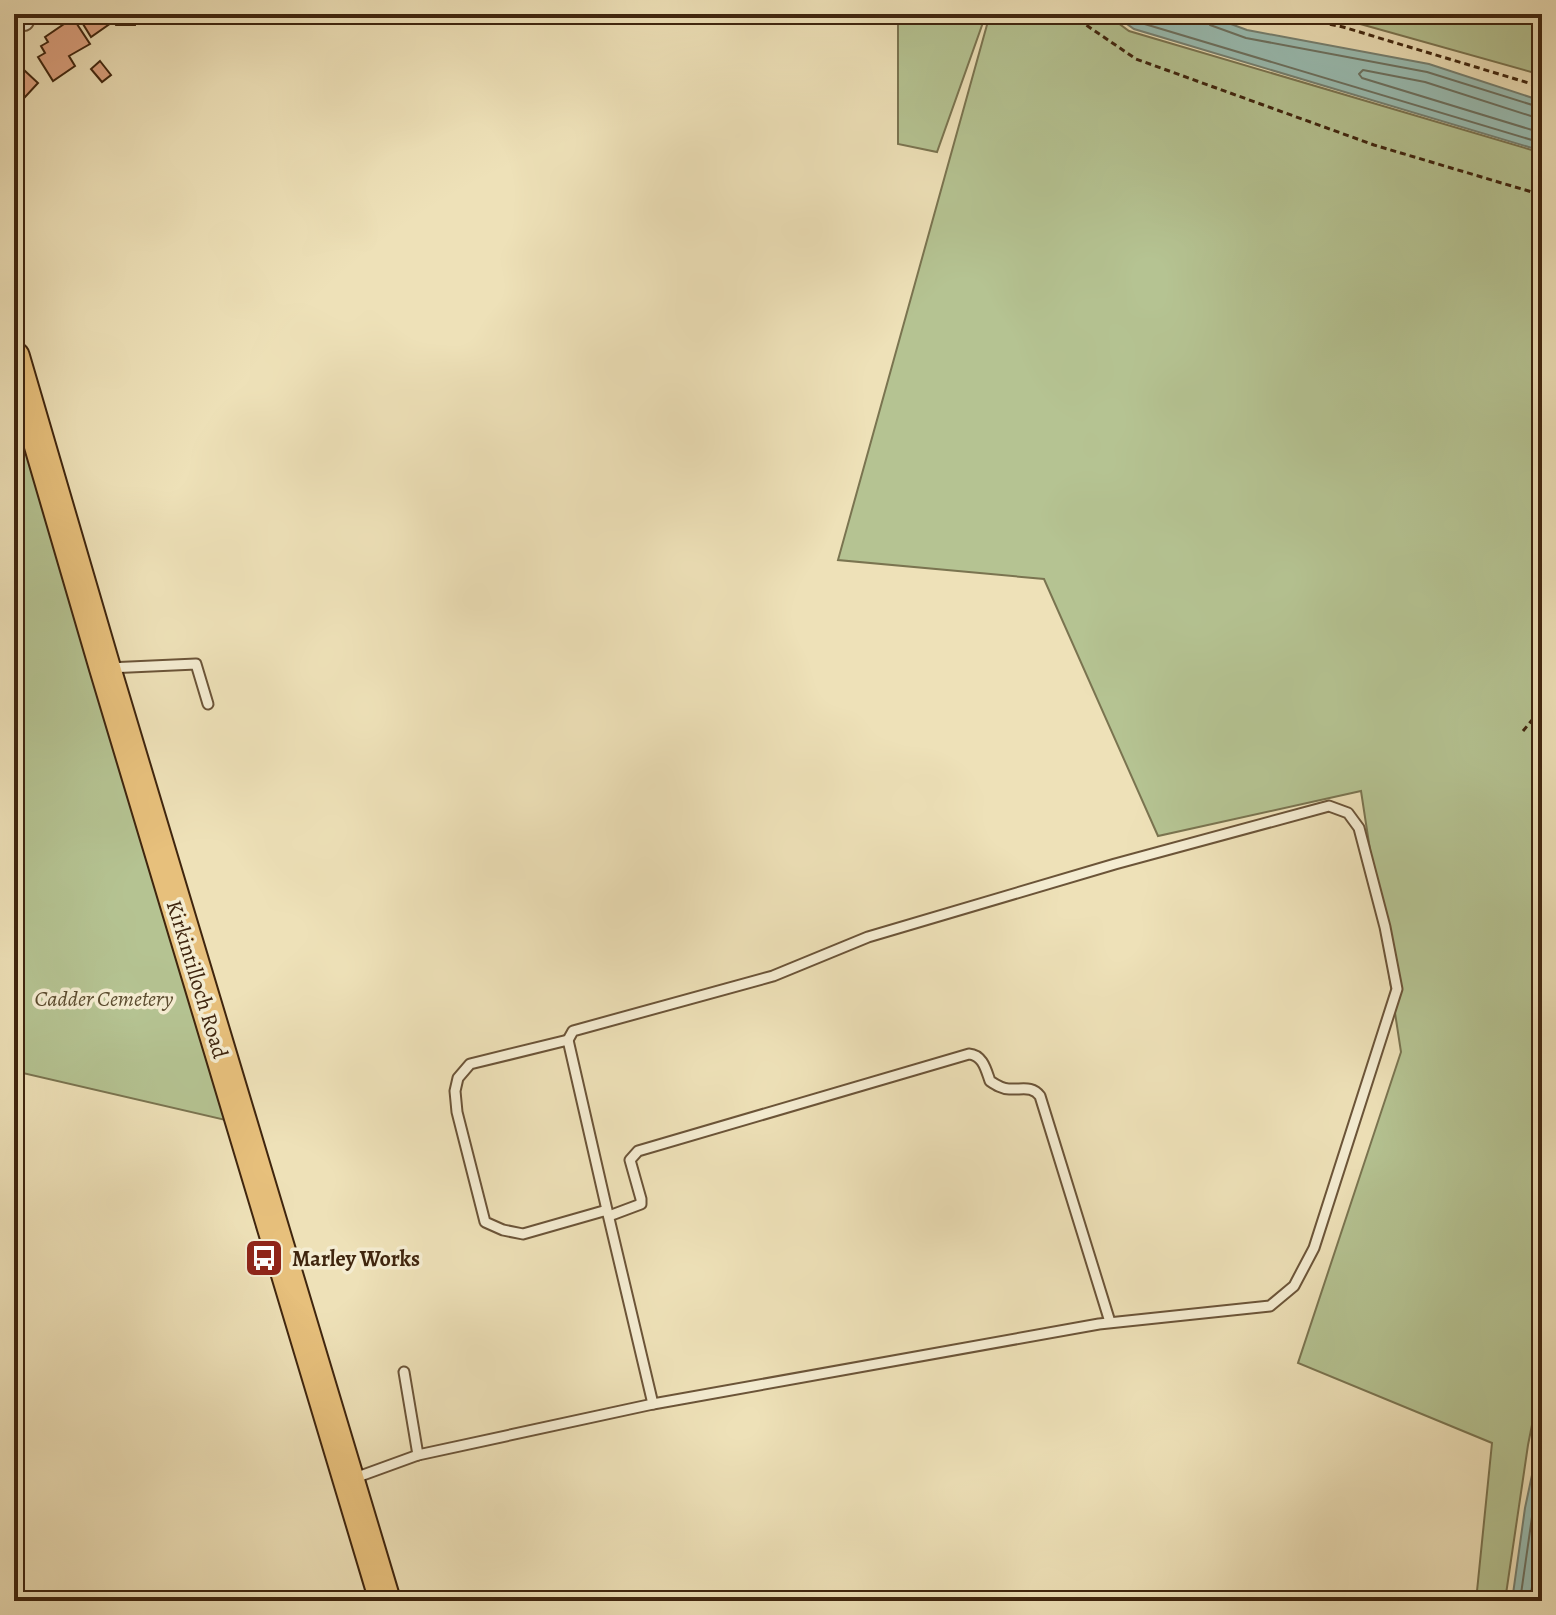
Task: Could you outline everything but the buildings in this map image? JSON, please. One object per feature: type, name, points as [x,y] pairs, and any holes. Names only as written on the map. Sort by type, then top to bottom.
[{"type":"main road","name":"Kirkintilloch Road","points":[[14,357],[385,1601]]},
{"type":"lane","points":[[105,668],[196,664],[208,704]]},
{"type":"lane","points":[[349,1480],[418,1455],[653,1404],[1110,1322],[1270,1306],[1294,1286],[1314,1248],[1397,989],[1385,927],[1359,828],[1348,813],[1329,806],[1313,809],[1115,864],[868,937],[773,976],[573,1031],[568,1040],[653,1404]]},
{"type":"lane","points":[[568,1040],[470,1064],[458,1078],[455,1091],[457,1112],[485,1222],[523,1234],[641,1204],[630,1160],[638,1151],[975,1054],[982,1060],[990,1081],[1005,1089],[1036,1091],[1040,1096],[1110,1322]]},
{"type":"lane","points":[[404,1372],[418,1455]]},
{"type":"path","points":[[1070,14],[1136,59],[1374,145],[1542,195]]},
{"type":"path","points":[[1281,14],[1343,27],[1542,87]]},
{"type":"path","points":[[1523,731],[1542,708]]},
{"type":"green space","points":[[898,14],[986,14],[937,152],[898,144]]},
{"type":"green space","points":[[990,14],[1106,14],[1129,31],[1542,153],[1542,1375],[1528,1445],[1505,1601],[1476,1601],[1492,1443],[1298,1363],[1401,1052],[1361,791],[1158,836],[1044,579],[838,560]]},
{"type":"green space","points":[[1328,14],[1542,14],[1542,75],[1346,20]]},
{"type":"green space","name":"Cadder Cemetery","points":[[14,385],[234,1122],[14,1071]]},
{"type":"water","points":[[1113,14],[1204,14],[1247,30],[1429,64],[1542,101],[1542,151],[1134,29]]},
{"type":"water","points":[[1542,1428],[1542,1601],[1512,1601],[1525,1508]]},
{"type":"place","name":"Marley Works","points":[[264,1258]]}]
